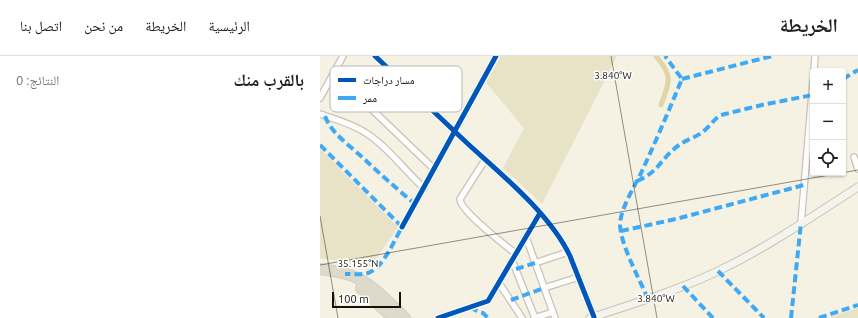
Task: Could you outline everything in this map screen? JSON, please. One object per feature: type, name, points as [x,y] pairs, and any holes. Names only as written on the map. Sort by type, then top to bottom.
[{"type":"highway","points":[[320,269],[345,274],[366,283],[389,302],[405,318]]},
{"type":"highway","points":[[320,275],[352,282],[361,288],[393,318]]},
{"type":"main road","points":[[592,317],[608,316],[718,271],[858,187]]},
{"type":"street","points":[[338,66],[343,56]]},
{"type":"street","points":[[375,56],[386,66]]},
{"type":"street","points":[[402,227],[496,56]]},
{"type":"street","points":[[814,68],[815,56]]},
{"type":"street","points":[[320,98],[330,80]]},
{"type":"street","points":[[800,223],[811,104]]},
{"type":"street","points":[[375,112],[434,169]]},
{"type":"street","points":[[434,112],[540,213],[568,252],[579,277],[592,317]]},
{"type":"street","points":[[320,114],[346,123],[375,139],[412,178],[424,188]]},
{"type":"street","points":[[854,157],[858,169]]},
{"type":"street","points":[[485,160],[460,201],[468,212],[488,232],[516,254]]},
{"type":"street","points":[[438,318],[488,301],[540,213]]},
{"type":"street","points":[[512,260],[535,318],[554,315],[526,237]]},
{"type":"street","points":[[535,263],[568,252]]},
{"type":"street","points":[[544,288],[579,277]]},
{"type":"street","points":[[499,283],[522,318]]},
{"type":"shaded area","points":[[497,56],[617,56],[542,204],[503,168],[524,128],[483,79]]},
{"type":"shaded area","points":[[320,149],[398,227],[371,266],[320,258]]},
{"type":"shaded area","points":[[858,308],[858,318],[827,318]]},
{"type":"waterway","points":[[656,56],[662,63],[668,75],[668,85],[661,105]]},
{"type":"marked path","points":[[648,299],[627,253],[620,225],[622,212],[647,160],[682,79],[665,56]]},
{"type":"marked path","points":[[682,79],[772,56]]},
{"type":"marked path","points":[[846,77],[858,70]]},
{"type":"marked path","points":[[637,181],[650,174],[679,145],[702,132],[721,115],[810,96]]},
{"type":"marked path","points":[[325,116],[331,128],[341,138],[415,204]]},
{"type":"marked path","points":[[320,145],[402,227],[379,266],[368,273],[345,274]]},
{"type":"marked path","points":[[621,231],[676,219],[804,185]]},
{"type":"marked path","points":[[791,318],[801,223]]},
{"type":"marked path","points":[[516,269],[535,263]]},
{"type":"marked path","points":[[718,271],[764,318]]},
{"type":"marked path","points":[[683,286],[713,318]]},
{"type":"marked path","points":[[511,300],[544,288]]},
{"type":"marked path","points":[[819,318],[858,305]]},
{"type":"marked path","points":[[470,308],[483,313],[488,318]]},
{"type":"cycle path","points":[[375,56],[386,66]]},
{"type":"cycle path","points":[[402,227],[496,56]]},
{"type":"cycle path","points":[[434,112],[510,182],[538,210],[550,225],[570,256],[594,317]]},
{"type":"cycle path","points":[[438,318],[488,301],[540,213]]}]
